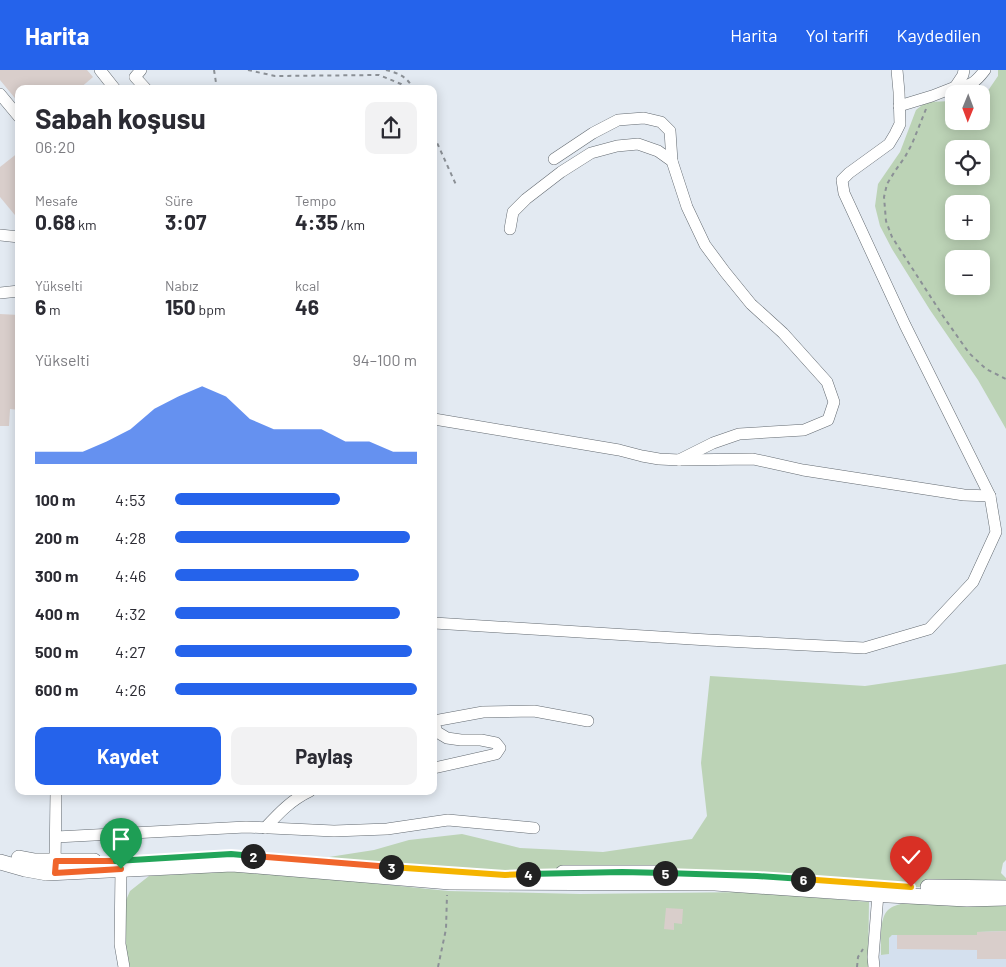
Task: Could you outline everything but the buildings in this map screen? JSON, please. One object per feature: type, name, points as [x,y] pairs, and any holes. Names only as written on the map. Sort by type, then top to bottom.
[{"type":"main road","points":[[0,852],[55,867],[121,869],[232,864],[448,882],[503,884],[706,883],[967,899],[1006,898]]},
{"type":"main road","points":[[0,862],[25,870],[47,873],[55,867],[231,854],[505,875],[622,872],[711,874],[911,887],[1006,888]]},
{"type":"lane","points":[[100,70],[110,85]]},
{"type":"lane","points":[[437,623],[864,648],[929,629],[973,582],[996,532],[990,496],[905,325],[844,193],[842,180],[889,144],[900,124],[905,104],[897,70]]},
{"type":"lane","points":[[956,85],[963,75],[964,70]]},
{"type":"lane","points":[[968,85],[975,82],[985,70]]},
{"type":"lane","points":[[135,72],[143,85]]},
{"type":"lane","points":[[905,104],[945,91]]},
{"type":"lane","points":[[0,94],[15,112]]},
{"type":"lane","points":[[554,159],[593,133],[618,120],[644,118],[662,122],[670,131],[672,161],[687,207],[705,245],[751,304],[783,333],[827,382],[834,402],[828,420],[804,430],[739,434],[713,443],[679,460]]},
{"type":"lane","points":[[510,229],[513,212],[526,199],[561,172],[591,153],[617,146],[638,144],[658,151],[672,161]]},
{"type":"lane","points":[[0,235],[15,237]]},
{"type":"lane","points":[[0,293],[15,291]]},
{"type":"lane","points":[[437,420],[619,450],[642,456],[679,460],[753,459],[784,466],[964,495],[990,496]]},
{"type":"lane","points":[[437,721],[483,712],[534,711],[588,721]]},
{"type":"lane","points":[[437,732],[447,738],[496,743],[500,748],[496,754],[437,767]]},
{"type":"lane","points":[[55,867],[56,795]]},
{"type":"lane","points":[[265,828],[283,808],[301,795]]},
{"type":"lane","points":[[56,837],[246,826],[334,831],[387,829],[448,820],[534,828]]},
{"type":"lane","points":[[121,869],[120,944],[124,967]]},
{"type":"lane","points":[[874,967],[873,957],[878,894]]},
{"type":"path","points":[[214,70],[216,85]]},
{"type":"path","points":[[248,70],[275,76],[379,75],[402,85]]},
{"type":"path","points":[[386,70],[398,73],[411,85]]},
{"type":"path","points":[[905,104],[926,109],[912,144],[887,184],[884,197],[886,221],[892,237],[969,353],[986,369],[1006,379]]},
{"type":"path","points":[[437,143],[457,187]]},
{"type":"path","points":[[438,967],[446,929],[448,882]]},
{"type":"shaded area","points":[[1006,923],[1006,967],[868,967],[868,956],[889,954],[889,938],[902,924]]},
{"type":"green space","points":[[998,70],[1006,70],[1006,429],[978,380],[930,310],[892,249],[880,226],[875,206],[878,184],[900,152],[916,110],[926,102],[945,101],[945,130],[990,130],[990,88],[998,76]]},
{"type":"green space","points":[[1006,664],[1006,860],[1003,863],[1001,873],[1006,878],[1006,888],[911,887],[761,873],[717,871],[505,875],[389,867],[275,855],[329,857],[374,850],[409,840],[462,834],[520,848],[603,852],[692,839],[707,816],[701,763],[710,676],[865,686]]},
{"type":"green space","points":[[255,871],[448,891],[580,894],[750,892],[869,902],[868,967],[124,967],[120,914],[130,891],[149,876]]},
{"type":"green space","points":[[903,903],[1006,905],[1006,931],[977,932],[977,935],[892,935],[889,938],[889,954],[881,955],[881,931],[885,914],[891,908]]},
{"type":"route","points":[[121,869],[55,873],[56,861],[117,861],[231,854],[505,875],[622,872],[711,874],[911,887]]}]
